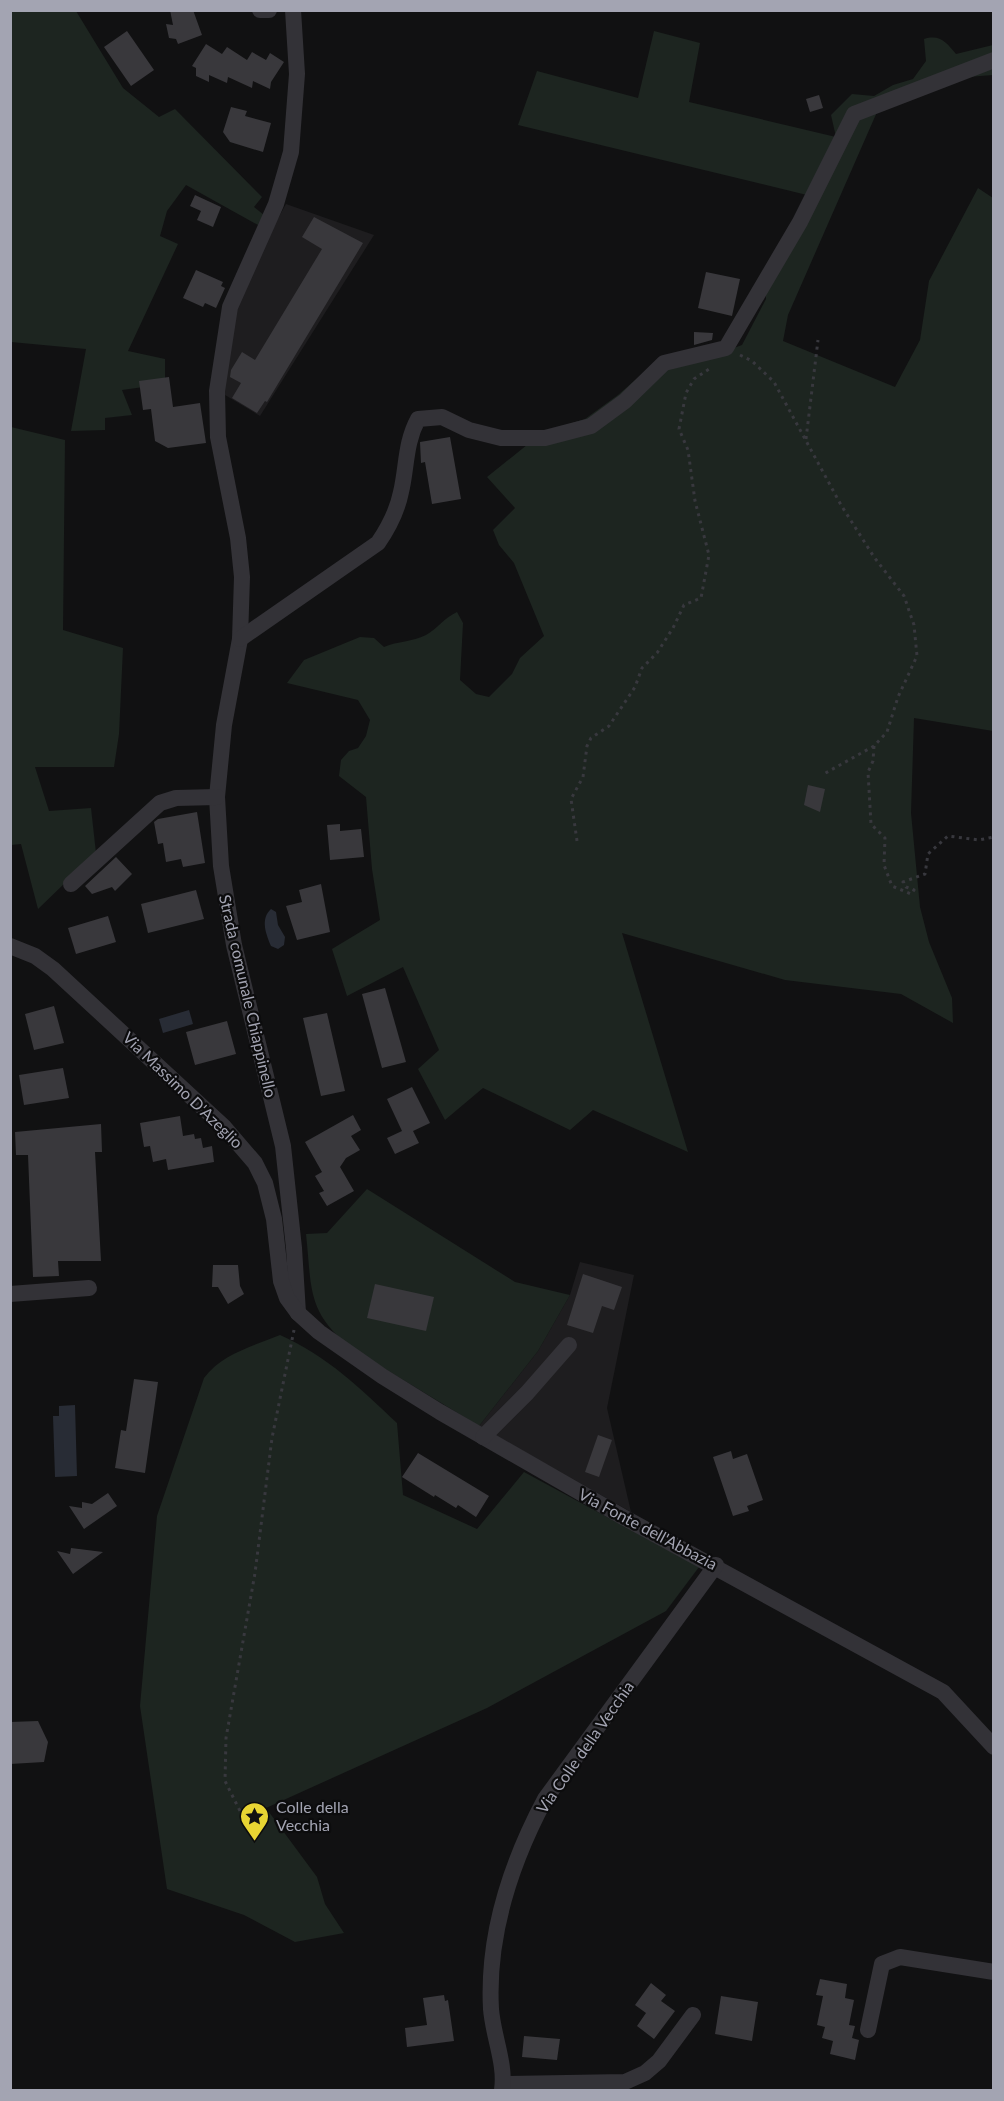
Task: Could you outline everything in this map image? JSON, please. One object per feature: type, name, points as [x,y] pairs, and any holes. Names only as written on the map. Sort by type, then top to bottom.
[{"type":"street","points":[[260,10],[269,10]]},
{"type":"street","name":"Strada comunale Chiappinello","points":[[292,10],[297,74],[291,152],[276,204],[230,307],[217,391],[218,437],[240,550],[240,639],[224,725],[217,797],[221,866],[234,945],[283,1146],[294,1248],[298,1314]]},
{"type":"street","points":[[240,639],[378,543],[392,522],[401,492],[409,436],[418,419],[442,417],[470,430],[501,438],[545,438],[591,426],[625,401],[664,363],[726,348],[800,222],[854,114],[993,60]]},
{"type":"street","points":[[71,884],[160,803],[176,798],[217,797]]},
{"type":"street","name":"Via Massimo D'Azeglio","points":[[10,946],[34,956],[53,969],[224,1127],[249,1155],[265,1183],[274,1219],[281,1281],[287,1298],[298,1314]]},
{"type":"street","points":[[10,1294],[89,1288]]},
{"type":"street","name":"Via Fonte dell'Abbazia","points":[[298,1314],[382,1376],[483,1437],[943,1692],[993,1747]]},
{"type":"street","points":[[483,1437],[527,1393],[569,1344]]},
{"type":"street","name":"Via Colle della Vecchia","points":[[503,2087],[491,2009],[495,1934],[523,1840],[545,1799],[716,1565]]},
{"type":"street","points":[[868,2030],[882,1964],[900,1957],[993,1972]]},
{"type":"street","points":[[503,2087],[603,2086],[625,2082],[645,2073],[659,2061],[693,2015]]},
{"type":"path","points":[[806,441],[818,340]]},
{"type":"path","points":[[578,841],[571,799],[583,777],[587,746],[591,738],[609,726],[635,687],[642,668],[657,653],[673,628],[684,605],[700,598],[709,555],[695,501],[688,450],[678,429],[686,393],[694,379],[705,374],[726,348],[752,361],[774,382],[868,549],[904,596],[914,625],[917,656],[898,696],[887,732],[874,746],[822,775]]},
{"type":"path","points":[[874,746],[873,761],[868,772],[871,824],[885,838],[884,865],[892,885],[911,894],[914,890],[906,887],[903,882],[925,874],[928,854],[948,836],[979,840],[993,837]]},
{"type":"path","points":[[250,1831],[225,1780],[226,1738],[255,1573],[272,1438],[298,1314]]},
{"type":"shaded area","points":[[11,11],[76,11],[123,88],[159,117],[175,109],[262,197],[254,207],[264,215],[258,225],[186,185],[167,211],[160,236],[178,244],[128,351],[165,359],[165,384],[122,390],[132,415],[105,418],[105,430],[71,431],[86,349],[11,342]]},
{"type":"shaded area","points":[[654,31],[700,43],[689,102],[836,137],[831,115],[852,94],[874,96],[893,85],[913,79],[926,61],[924,39],[939,38],[956,54],[993,45],[993,75],[955,78],[877,112],[788,315],[783,341],[895,387],[920,340],[929,281],[978,188],[993,198],[993,731],[914,718],[911,813],[920,907],[929,942],[952,998],[953,1023],[901,994],[785,980],[622,933],[688,1152],[593,1110],[570,1130],[483,1088],[445,1120],[418,1069],[439,1050],[403,967],[347,996],[332,949],[380,920],[372,869],[366,797],[339,776],[341,760],[349,751],[358,748],[366,736],[370,720],[358,700],[287,683],[304,660],[360,637],[374,638],[384,647],[416,639],[430,633],[457,612],[463,623],[460,680],[476,694],[489,697],[512,674],[520,658],[544,636],[514,563],[499,545],[493,530],[515,508],[487,477],[543,432],[585,419],[618,395],[659,359],[709,357],[742,345],[766,299],[765,272],[807,195],[518,125],[537,71],[638,98]]},
{"type":"shaded area","points":[[286,204],[374,235],[260,416],[220,392],[239,288]]},
{"type":"shaded area","points":[[11,427],[65,440],[63,630],[123,648],[119,734],[114,767],[35,767],[49,811],[91,808],[96,853],[38,909],[21,844],[11,845]]},
{"type":"shaded area","points":[[271,909],[276,912],[278,925],[285,937],[284,945],[278,949],[271,946],[265,927],[266,917]]},
{"type":"shaded area","points":[[189,1010],[193,1024],[163,1033],[159,1019]]},
{"type":"shaded area","points":[[367,1189],[515,1282],[570,1295],[538,1351],[479,1426],[354,1350],[338,1337],[319,1312],[311,1285],[306,1234],[327,1233]]},
{"type":"shaded area","points":[[580,1262],[634,1275],[607,1408],[631,1512],[479,1426],[538,1351],[570,1295]]},
{"type":"shaded area","points":[[280,1335],[313,1352],[328,1363],[397,1423],[403,1495],[477,1529],[524,1472],[699,1567],[666,1611],[487,1708],[266,1808],[317,1877],[325,1904],[344,1933],[295,1942],[244,1915],[167,1889],[140,1706],[157,1516],[204,1378],[229,1357]]},
{"type":"shaded area","points":[[75,1405],[77,1476],[55,1477],[53,1416],[59,1416],[59,1406]]},
{"type":"building","points":[[170,10],[193,10],[202,35],[178,44],[176,39],[169,38],[166,24],[173,25]]},
{"type":"building","points":[[127,31],[154,70],[131,86],[104,47]]},
{"type":"building","points":[[206,44],[222,54],[227,47],[247,60],[252,52],[266,60],[270,53],[284,62],[271,82],[270,89],[253,81],[252,88],[228,77],[227,83],[209,75],[209,82],[196,76],[196,68],[192,66]]},
{"type":"building","points":[[819,95],[823,108],[810,112],[806,99]]},
{"type":"building","points":[[231,107],[247,111],[245,116],[271,123],[263,152],[230,142],[223,132]]},
{"type":"building","points":[[195,195],[221,207],[213,227],[197,220],[201,211],[190,206]]},
{"type":"building","points":[[314,217],[363,243],[267,402],[265,401],[257,413],[232,398],[241,383],[230,377],[231,370],[242,352],[255,360],[322,249],[302,237]]},
{"type":"building","points":[[196,270],[223,282],[221,286],[225,288],[216,308],[205,303],[203,307],[183,298]]},
{"type":"building","points":[[706,272],[740,279],[732,316],[698,308]]},
{"type":"building","points":[[694,332],[713,333],[712,340],[694,345]]},
{"type":"building","points":[[169,377],[173,407],[200,403],[206,443],[168,448],[155,441],[151,409],[143,410],[139,381]]},
{"type":"building","points":[[450,437],[461,499],[432,504],[425,462],[421,463],[420,442]]},
{"type":"building","points":[[808,785],[825,789],[820,812],[804,805]]},
{"type":"building","points":[[197,812],[205,863],[183,867],[181,859],[166,862],[163,843],[158,844],[154,822],[158,819]]},
{"type":"building","points":[[340,824],[340,831],[361,829],[364,857],[330,860],[327,825]]},
{"type":"building","points":[[116,857],[132,874],[115,891],[112,887],[92,894],[85,886]]},
{"type":"building","points":[[321,884],[330,932],[297,940],[286,906],[302,902],[299,890]]},
{"type":"building","points":[[196,890],[204,919],[148,933],[141,904]]},
{"type":"building","points":[[108,916],[116,942],[76,954],[68,928]]},
{"type":"building","points":[[385,988],[406,1062],[382,1068],[362,994]]},
{"type":"building","points":[[54,1006],[64,1043],[34,1050],[25,1014]]},
{"type":"building","points":[[327,1013],[345,1091],[321,1096],[303,1018]]},
{"type":"building","points":[[227,1021],[236,1054],[195,1065],[186,1032]]},
{"type":"building","points":[[63,1068],[69,1098],[24,1105],[19,1075]]},
{"type":"building","points":[[412,1087],[430,1123],[413,1131],[419,1143],[395,1154],[387,1138],[402,1131],[387,1099]]},
{"type":"building","points":[[353,1115],[361,1130],[351,1136],[360,1150],[346,1158],[340,1167],[354,1191],[327,1206],[319,1193],[324,1191],[315,1176],[322,1172],[305,1142]]},
{"type":"building","points":[[180,1116],[183,1136],[194,1134],[195,1139],[201,1138],[203,1148],[212,1146],[214,1162],[168,1170],[166,1159],[153,1162],[150,1146],[144,1147],[140,1123]]},
{"type":"building","points":[[101,1124],[102,1152],[95,1152],[101,1261],[58,1261],[59,1276],[33,1277],[28,1155],[16,1155],[15,1132]]},
{"type":"building","points":[[213,1265],[238,1265],[240,1286],[244,1294],[228,1304],[218,1287],[212,1287]]},
{"type":"building","points":[[583,1274],[622,1287],[614,1310],[602,1306],[593,1333],[567,1325]]},
{"type":"building","points":[[375,1284],[434,1297],[426,1331],[367,1318]]},
{"type":"building","points":[[134,1379],[158,1382],[145,1473],[115,1468],[121,1430],[126,1431]]},
{"type":"building","points":[[598,1435],[612,1440],[599,1477],[585,1472]]},
{"type":"building","points":[[731,1451],[733,1459],[747,1454],[763,1500],[747,1506],[749,1511],[733,1516],[713,1457]]},
{"type":"building","points":[[418,1453],[489,1496],[476,1517],[458,1505],[456,1508],[435,1495],[434,1497],[402,1477]]},
{"type":"building","points":[[108,1493],[117,1506],[84,1529],[69,1506],[82,1508],[82,1502],[92,1504]]},
{"type":"building","points":[[71,1548],[103,1552],[73,1574],[57,1551],[70,1554]]},
{"type":"building","points":[[38,1721],[48,1742],[44,1762],[10,1764],[10,1722]]},
{"type":"building","points":[[820,1979],[847,1984],[845,1998],[854,2000],[849,2025],[855,2026],[852,2038],[859,2040],[855,2060],[830,2054],[833,2041],[822,2038],[825,2027],[817,2025],[823,1996],[816,1995]]},
{"type":"building","points":[[651,1983],[666,1995],[661,2001],[675,2011],[654,2039],[637,2026],[646,2013],[635,2005]]},
{"type":"building","points":[[444,1995],[445,2001],[448,2000],[454,2041],[407,2047],[405,2028],[427,2025],[423,1998]]},
{"type":"building","points":[[721,1996],[758,2002],[752,2041],[715,2034]]},
{"type":"building","points":[[524,2036],[560,2039],[557,2060],[522,2057]]},
{"type":"place","name":"Colle della Vecchia","points":[[255,1842]]}]
